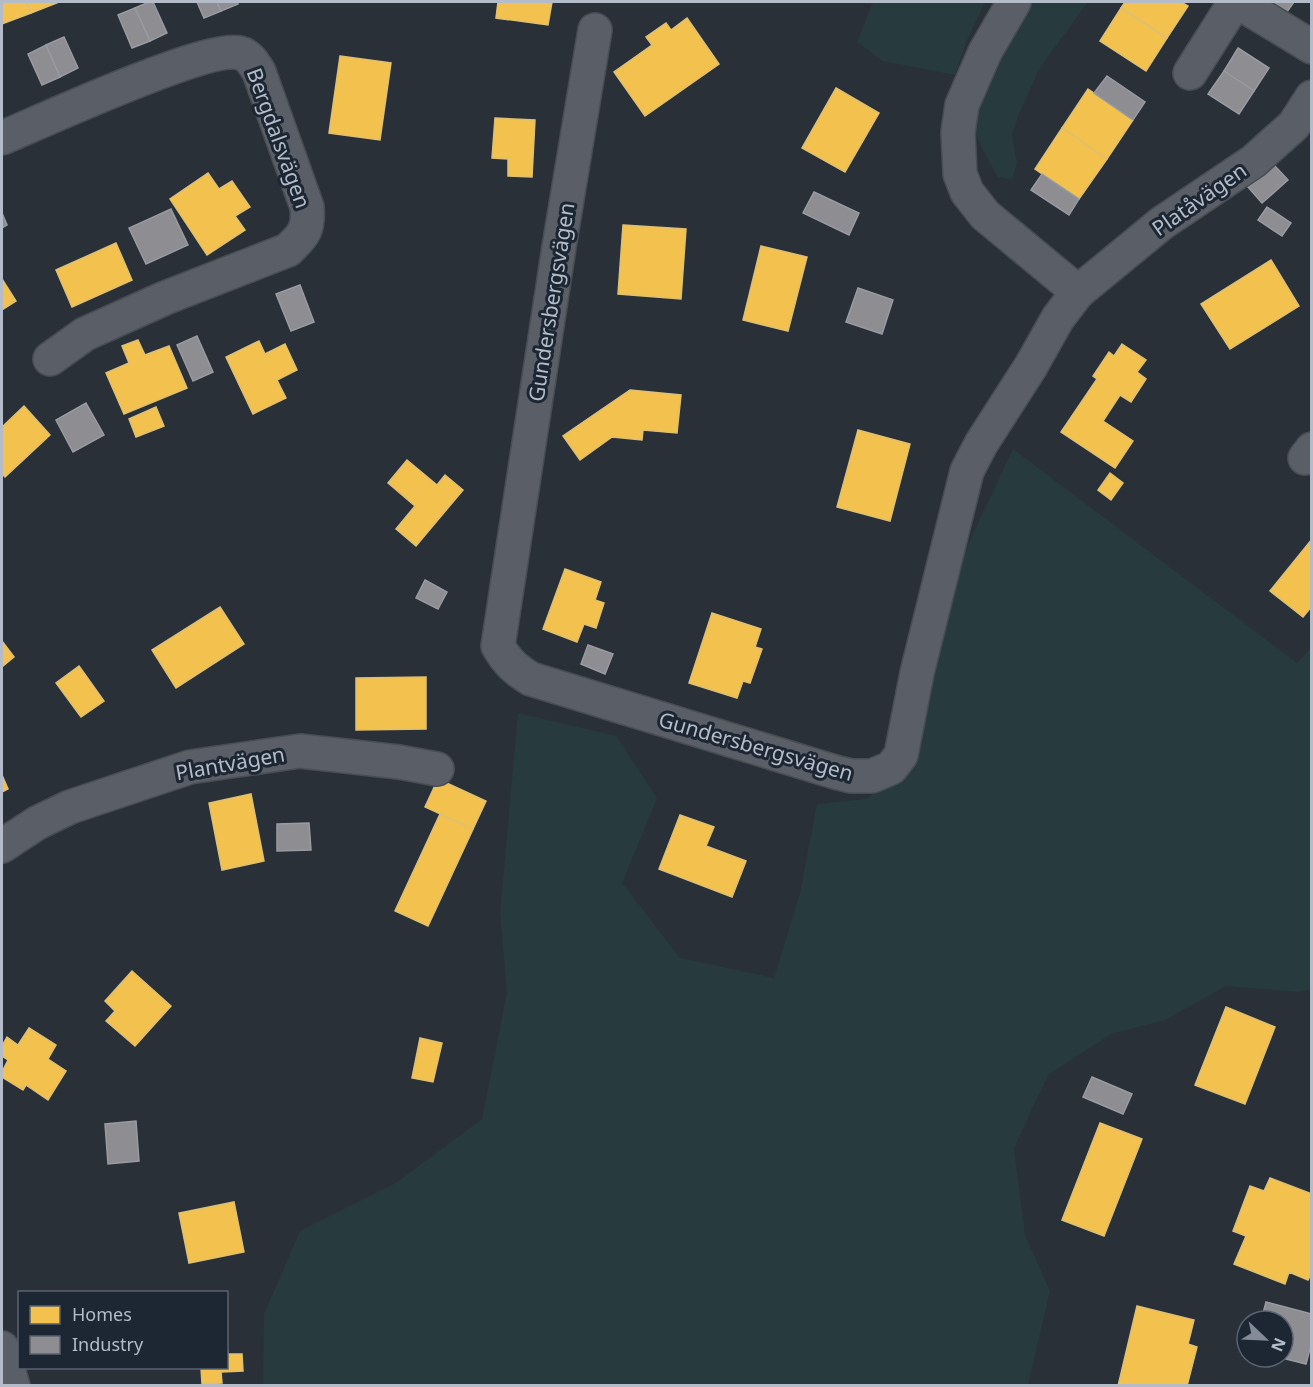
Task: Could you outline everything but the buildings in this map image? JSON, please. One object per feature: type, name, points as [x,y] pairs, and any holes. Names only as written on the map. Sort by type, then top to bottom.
[{"type":"street","points":[[1014,2],[985,52],[962,105],[958,132],[960,174],[967,192],[986,215],[1078,292]]},
{"type":"street","points":[[1190,73],[1235,2]]},
{"type":"street","points":[[1242,2],[1246,7],[1311,47]]},
{"type":"street","name":"Gundersbergsvägen","points":[[595,30],[553,282],[498,646],[514,669],[531,679],[851,776],[872,776],[891,768],[901,755],[917,673],[967,471],[1058,318],[1078,292]]},
{"type":"street","name":"Bergdalsvägen","points":[[2,138],[178,65],[216,54],[239,52],[250,59],[259,72],[308,207],[308,222],[302,237],[288,250],[165,298],[85,334],[50,359]]},
{"type":"street","name":"Platåvägen","points":[[1078,292],[1162,224],[1254,161],[1294,125],[1311,97]]},
{"type":"street","name":"Plantvägen","points":[[2,846],[37,823],[70,807],[190,767],[300,751],[399,762],[437,770]]},
{"type":"street","points":[[2,1348],[13,1386]]},
{"type":"green space","points":[[873,2],[985,2],[966,42],[955,75],[883,61],[857,42]]},
{"type":"green space","points":[[1028,2],[1088,2],[1039,69],[1019,114],[1012,135],[1017,163],[1012,179],[998,177],[980,142],[974,123],[980,93],[987,77]]},
{"type":"green space","points":[[1013,449],[1297,663],[1311,648],[1311,989],[1298,992],[1226,986],[1165,1020],[1111,1034],[1048,1075],[1014,1148],[1025,1235],[1050,1291],[1028,1385],[263,1386],[264,1314],[300,1231],[396,1183],[482,1119],[507,992],[500,913],[518,713],[616,736],[657,798],[622,883],[680,958],[774,978],[800,893],[817,804],[866,799],[893,778],[955,572]]}]
